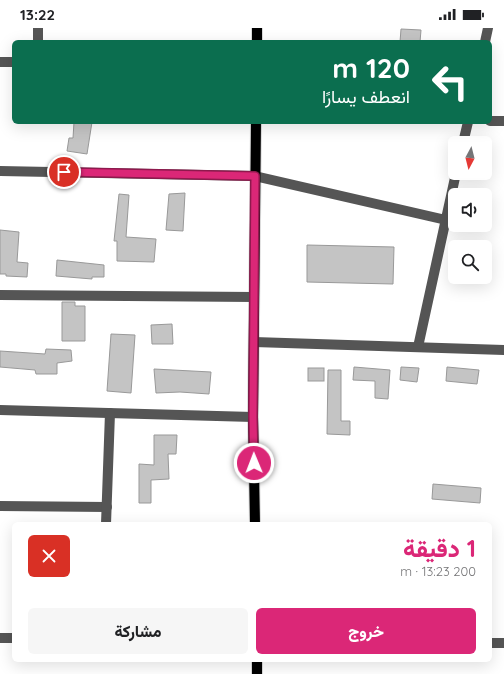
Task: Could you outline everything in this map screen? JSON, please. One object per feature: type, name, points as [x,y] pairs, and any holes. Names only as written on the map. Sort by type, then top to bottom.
[{"type":"main road","points":[[257,28],[257,40]]},
{"type":"main road","points":[[255,522],[253,417],[256,124]]},
{"type":"main road","points":[[257,662],[257,674]]},
{"type":"street","points":[[38,28],[38,40]]},
{"type":"street","points":[[485,40],[488,28]]},
{"type":"street","points":[[0,62],[12,62]]},
{"type":"street","points":[[492,121],[504,121]]},
{"type":"street","points":[[465,136],[468,124]]},
{"type":"street","points":[[0,171],[255,176],[446,220]]},
{"type":"street","points":[[418,347],[455,180]]},
{"type":"street","points":[[0,295],[254,297]]},
{"type":"street","points":[[254,342],[504,350]]},
{"type":"street","points":[[0,410],[253,417]]},
{"type":"street","points":[[106,522],[110,413]]},
{"type":"street","points":[[0,506],[106,507]]},
{"type":"street","points":[[0,638],[12,638]]},
{"type":"street","points":[[492,643],[504,643]]},
{"type":"building","points":[[401,29],[421,30],[420,40],[400,40]]},
{"type":"building","points":[[74,124],[92,124],[87,154],[67,151],[69,138],[73,138]]},
{"type":"building","points":[[185,193],[183,231],[166,230],[169,194]]},
{"type":"building","points":[[119,194],[129,195],[126,237],[156,239],[154,262],[117,261],[117,241],[114,241]]},
{"type":"building","points":[[0,230],[19,232],[17,262],[28,263],[27,277],[6,276],[6,274],[0,274]]},
{"type":"building","points":[[307,245],[394,247],[393,284],[307,282]]},
{"type":"building","points":[[57,260],[104,265],[104,277],[92,277],[92,279],[56,276]]},
{"type":"building","points":[[62,302],[75,302],[75,306],[85,306],[85,341],[62,341]]},
{"type":"building","points":[[172,324],[173,344],[152,344],[151,325]]},
{"type":"building","points":[[111,334],[135,335],[131,393],[107,391]]},
{"type":"building","points":[[46,349],[71,350],[72,361],[57,363],[57,374],[36,374],[35,370],[0,367],[0,351],[45,354]]},
{"type":"building","points":[[354,367],[390,370],[388,399],[375,398],[375,381],[353,380]]},
{"type":"building","points":[[401,367],[419,368],[417,382],[400,380]]},
{"type":"building","points":[[447,367],[479,370],[477,384],[446,381]]},
{"type":"building","points":[[308,368],[324,368],[324,381],[308,381]]},
{"type":"building","points":[[154,369],[211,372],[209,394],[180,392],[156,393]]},
{"type":"building","points":[[328,370],[341,370],[341,421],[350,421],[350,435],[327,434]]},
{"type":"building","points":[[154,435],[177,435],[176,454],[168,454],[169,479],[151,480],[151,503],[139,503],[139,464],[154,465]]},
{"type":"building","points":[[433,484],[481,488],[480,503],[432,499]]},
{"type":"route","points":[[64,172],[255,176],[254,463]]}]
